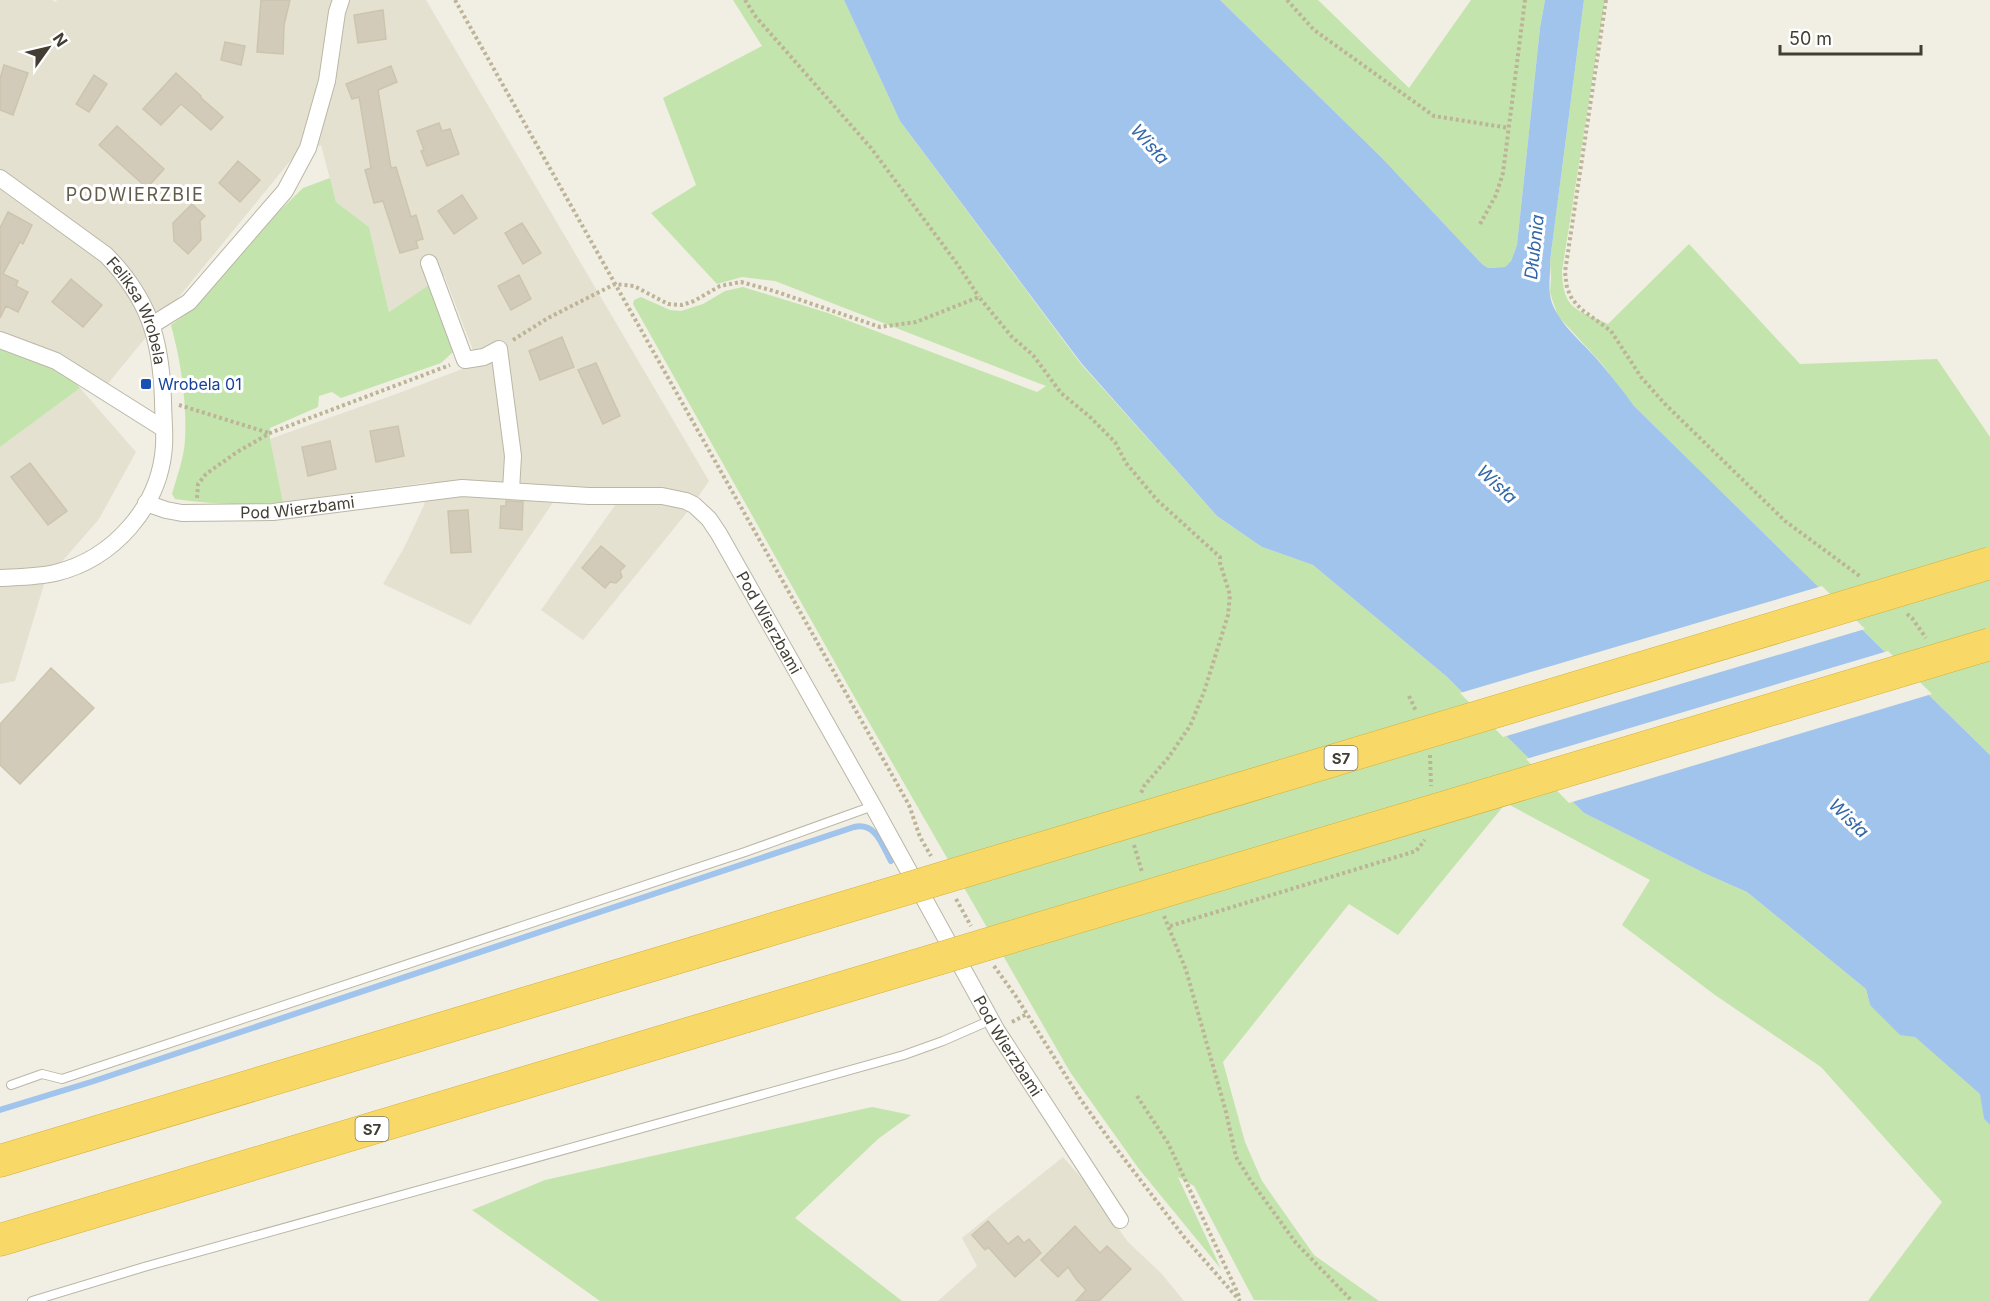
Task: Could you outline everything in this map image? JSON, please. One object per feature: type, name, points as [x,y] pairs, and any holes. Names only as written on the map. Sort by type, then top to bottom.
[{"type":"highway","name":"S7","points":[[0,1161],[1990,563]]},
{"type":"highway","name":"S7","points":[[0,1240],[1990,644]]},
{"type":"street","points":[[152,325],[189,302],[285,191],[308,148],[327,81],[337,12],[341,0]]},
{"type":"street","name":"Feliksa Wrobela","points":[[0,178],[106,255],[138,294],[152,325],[161,361],[164,429],[164,447],[160,467],[146,503],[125,533],[96,557],[75,567],[54,573],[0,578]]},
{"type":"street","points":[[429,263],[465,360],[484,357],[499,349],[513,456],[511,490]]},
{"type":"street","points":[[0,340],[56,361],[164,429]]},
{"type":"street","name":"Pod Wierzbami","points":[[146,503],[166,510],[197,513],[273,512],[462,488],[589,496],[662,496],[686,501],[701,511],[719,534],[998,1023],[1120,1220]]},
{"type":"lane","points":[[11,1085],[42,1074],[62,1079],[745,852],[873,806]]},
{"type":"lane","points":[[32,1301],[156,1263],[904,1055],[998,1023]]},
{"type":"path","points":[[455,0],[909,805],[920,837],[932,857]]},
{"type":"path","points":[[745,0],[756,17],[871,148],[979,297],[1012,337],[1033,355],[1061,393],[1115,442],[1126,463],[1157,501],[1220,557],[1230,596],[1228,615],[1204,692],[1190,726],[1168,758],[1144,786],[1138,801]]},
{"type":"path","points":[[1287,0],[1314,30],[1434,116],[1509,128]]},
{"type":"path","points":[[1480,224],[1496,195],[1503,173],[1525,0]]},
{"type":"path","points":[[1606,0],[1565,272],[1567,288],[1572,299],[1581,309],[1611,331],[1641,377],[1665,404],[1785,521],[1868,582]]},
{"type":"path","points":[[499,349],[548,318],[615,284],[634,286],[668,304],[682,305],[720,286],[741,282],[880,327],[916,322],[979,297]]},
{"type":"path","points":[[197,513],[198,484],[206,474],[237,452],[270,433],[465,360]]},
{"type":"path","points":[[179,405],[270,433]]},
{"type":"path","points":[[1903,611],[1912,618],[1928,641]]},
{"type":"path","points":[[1133,842],[1141,871],[1146,880]]},
{"type":"path","points":[[956,899],[974,930]]},
{"type":"path","points":[[1160,908],[1170,926],[1186,970],[1226,1112],[1236,1157],[1296,1243],[1352,1301]]},
{"type":"path","points":[[991,962],[1081,1100],[1136,1176],[1184,1237],[1241,1301]]},
{"type":"path","points":[[998,1023],[1027,1014]]},
{"type":"path","points":[[1137,1096],[1168,1143],[1241,1301]]},
{"type":"shaded area","points":[[0,0],[52,0],[56,2],[57,0],[426,0],[709,481],[689,510],[583,640],[541,610],[618,501],[554,501],[470,625],[383,584],[405,546],[424,505],[430,482],[283,502],[270,439],[478,363],[444,275],[389,312],[369,227],[336,202],[321,145],[291,160],[106,386],[0,334]]},
{"type":"shaded area","points":[[80,388],[136,452],[99,519],[45,581],[15,681],[0,684],[0,447]]},
{"type":"shaded area","points":[[1063,1157],[1085,1182],[1128,1242],[1161,1273],[1184,1301],[938,1301],[977,1266],[962,1238]]},
{"type":"green space","points":[[733,0],[844,0],[900,121],[1081,364],[1217,516],[1262,547],[1313,565],[1446,676],[1584,813],[1747,892],[1866,989],[1870,1005],[1915,1037],[1981,1094],[1984,1119],[1990,1125],[1990,1301],[1868,1301],[1942,1202],[1821,1067],[1715,995],[1622,925],[1650,880],[1506,803],[1398,935],[1349,904],[1223,1062],[1245,1142],[1262,1181],[1314,1255],[1379,1301],[1254,1300],[1194,1186],[1178,1177],[1221,1269],[1139,1169],[1070,1072],[859,705],[633,304],[634,300],[641,297],[670,310],[681,311],[703,304],[725,291],[743,287],[828,313],[1037,392],[1046,386],[775,281],[742,277],[717,284],[651,213],[696,185],[663,98],[762,46]]},
{"type":"green space","points":[[1220,0],[1318,0],[1409,88],[1471,0],[1545,0],[1517,245],[1511,261],[1505,267],[1488,268],[1482,264],[1381,157]]},
{"type":"green space","points":[[1584,0],[1605,0],[1562,271],[1565,294],[1573,306],[1580,311],[1608,324],[1689,244],[1800,364],[1937,359],[1990,437],[1990,755],[1634,406],[1602,364],[1558,316],[1550,293],[1550,261]]},
{"type":"green space","points":[[330,178],[336,202],[369,227],[389,312],[429,285],[453,352],[441,363],[341,398],[332,392],[319,396],[318,407],[270,428],[270,439],[283,502],[229,504],[175,499],[172,494],[184,447],[185,411],[178,353],[171,325],[185,315],[260,230],[303,188]]},
{"type":"green space","points":[[0,346],[70,377],[80,388],[0,447]]},
{"type":"green space","points":[[872,1107],[911,1115],[878,1139],[795,1218],[902,1301],[600,1301],[472,1210],[545,1180]]},
{"type":"water","points":[[844,0],[1220,0],[1381,157],[1488,268],[1505,267],[1511,261],[1517,245],[1545,0],[1584,0],[1550,261],[1549,287],[1552,303],[1561,320],[1602,365],[1634,406],[1990,755],[1990,1125],[1984,1119],[1980,1094],[1915,1037],[1900,1035],[1870,1005],[1866,989],[1747,892],[1584,813],[1446,676],[1313,565],[1262,547],[1217,516],[1082,364],[900,121]]},
{"type":"pier","points":[[1822,586],[1865,629],[1503,737],[1460,693]]},
{"type":"pier","points":[[1888,651],[1932,694],[1569,803],[1526,759]]},
{"type":"building","points":[[261,0],[290,0],[284,25],[283,54],[257,52]]},
{"type":"building","points":[[383,10],[386,39],[358,43],[354,15]]},
{"type":"building","points":[[225,42],[245,46],[241,65],[221,60]]},
{"type":"building","points":[[4,65],[28,73],[13,115],[0,110],[0,79]]},
{"type":"building","points":[[391,66],[397,82],[378,90],[391,168],[396,167],[411,217],[416,215],[423,239],[416,241],[418,248],[400,253],[383,201],[374,203],[365,170],[371,168],[359,97],[352,99],[346,84]]},
{"type":"building","points":[[176,73],[223,117],[211,130],[181,104],[161,125],[143,109]]},
{"type":"building","points":[[94,75],[107,84],[89,112],[76,104]]},
{"type":"building","points":[[439,123],[442,131],[450,129],[459,154],[427,166],[417,131]]},
{"type":"building","points":[[117,126],[164,169],[147,188],[99,145]]},
{"type":"building","points":[[238,161],[260,180],[240,202],[219,183]]},
{"type":"building","points":[[462,195],[477,218],[454,234],[438,211]]},
{"type":"building","points":[[192,204],[205,216],[200,221],[201,240],[188,254],[174,241],[173,223]]},
{"type":"building","points":[[8,212],[32,225],[23,244],[20,242],[3,274],[18,281],[16,286],[28,292],[18,312],[6,306],[0,318],[0,228]]},
{"type":"building","points":[[522,223],[541,253],[523,264],[505,233]]},
{"type":"building","points":[[519,275],[531,299],[511,310],[498,286]]},
{"type":"building","points":[[71,279],[102,305],[83,327],[52,302]]},
{"type":"building","points":[[562,337],[574,367],[540,380],[529,351]]},
{"type":"building","points":[[596,363],[620,416],[603,424],[578,370]]},
{"type":"building","points":[[398,426],[404,456],[376,462],[370,431]]},
{"type":"building","points":[[330,441],[336,469],[308,476],[302,447]]},
{"type":"building","points":[[30,463],[67,511],[48,525],[11,477]]},
{"type":"building","points":[[506,501],[523,502],[522,530],[500,528],[501,506],[506,506]]},
{"type":"building","points":[[468,510],[471,552],[451,553],[448,511]]},
{"type":"building","points":[[601,546],[625,566],[620,571],[622,577],[616,583],[610,582],[605,588],[582,568]]},
{"type":"building","points":[[51,668],[94,708],[20,784],[0,765],[0,724]]},
{"type":"building","points":[[988,1221],[1008,1244],[1018,1236],[1024,1243],[1029,1239],[1041,1253],[1015,1277],[988,1247],[985,1250],[972,1235]]},
{"type":"building","points":[[1075,1226],[1100,1253],[1107,1246],[1131,1269],[1099,1301],[1076,1301],[1086,1290],[1068,1267],[1058,1277],[1041,1260]]},
{"type":"waterway","points":[[0,1110],[91,1082],[854,827],[862,826],[873,831],[891,861]]},
{"type":"place","name":"Wrobela 01","points":[[146,384]]},
{"type":"district","name":"PODWIERZBIE","points":[[135,194]]},
{"type":"water label","name":"Wisła","points":[[1150,144]]},
{"type":"water label","name":"Dłubnia","points":[[1534,247]]},
{"type":"water label","name":"Wisła","points":[[1497,484]]},
{"type":"water label","name":"Wisła","points":[[1849,818]]}]
